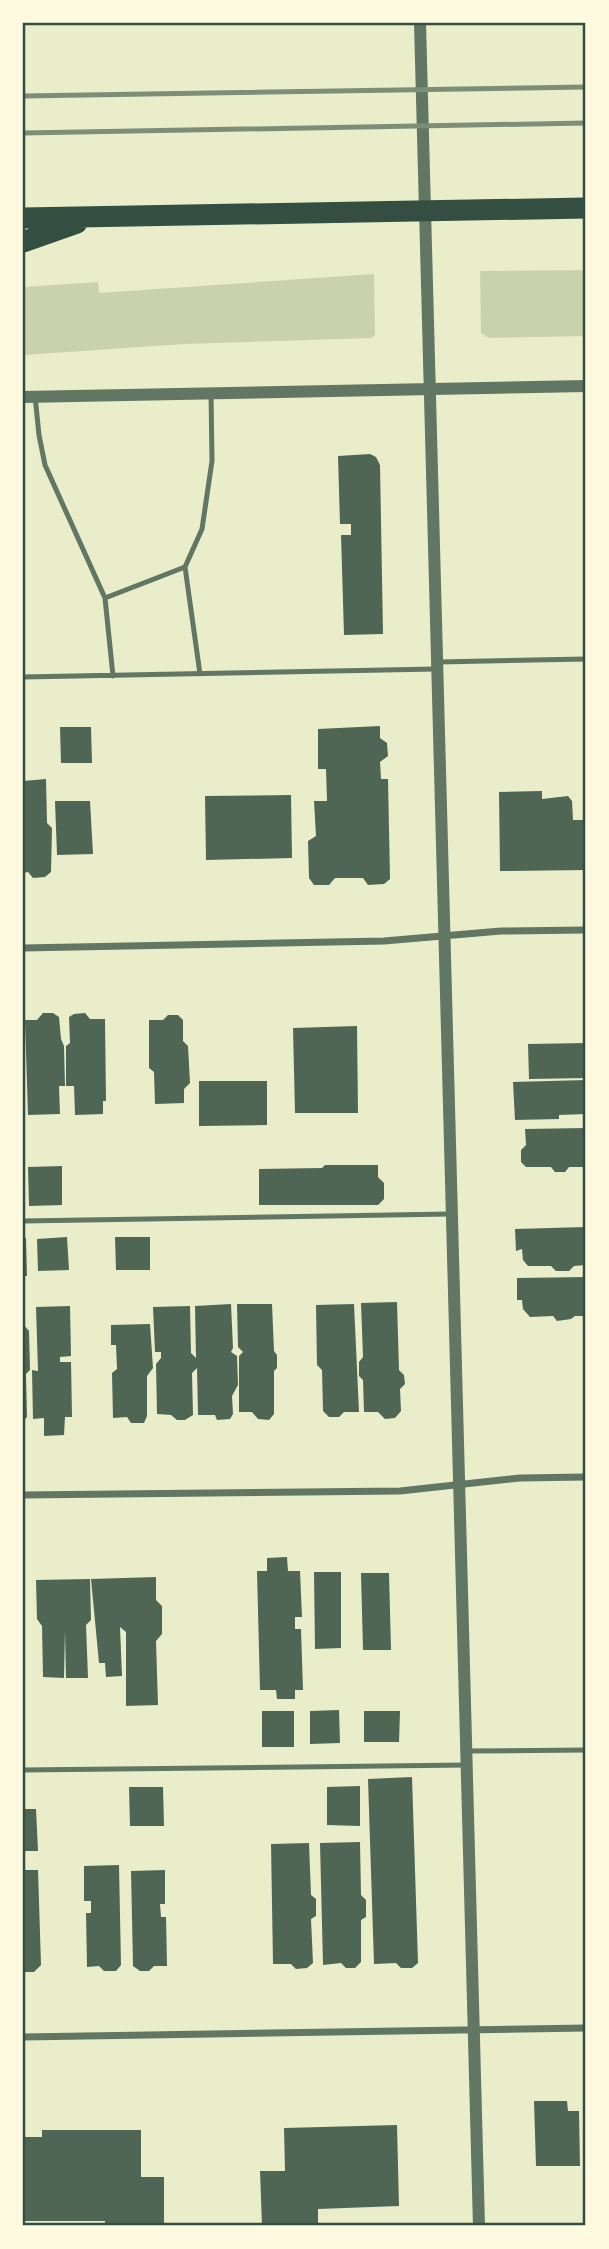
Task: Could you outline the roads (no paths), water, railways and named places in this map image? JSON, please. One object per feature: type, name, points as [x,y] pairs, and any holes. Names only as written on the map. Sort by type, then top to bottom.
[{"type":"highway","points":[[23,218],[586,208]]},
{"type":"highway","points":[[23,242],[94,217]]},
{"type":"street","points":[[420,23],[479,2226]]},
{"type":"street","points":[[29,397],[586,386]]},
{"type":"street","points":[[23,948],[384,941],[501,931],[586,930]]},
{"type":"street","points":[[23,1495],[400,1491],[520,1478],[586,1477]]},
{"type":"street","points":[[23,2037],[586,2028]]},
{"type":"lane","points":[[200,674],[185,567],[202,529],[212,461],[211,393]]},
{"type":"lane","points":[[29,397],[45,465],[105,598],[113,676]]},
{"type":"lane","points":[[105,598],[185,567]]},
{"type":"lane","points":[[23,677],[200,674],[586,659]]},
{"type":"lane","points":[[23,1221],[452,1214]]},
{"type":"lane","points":[[23,1770],[466,1758],[586,1750]]},
{"type":"railway","points":[[23,96],[586,87]]},
{"type":"railway","points":[[23,133],[586,123]]}]
